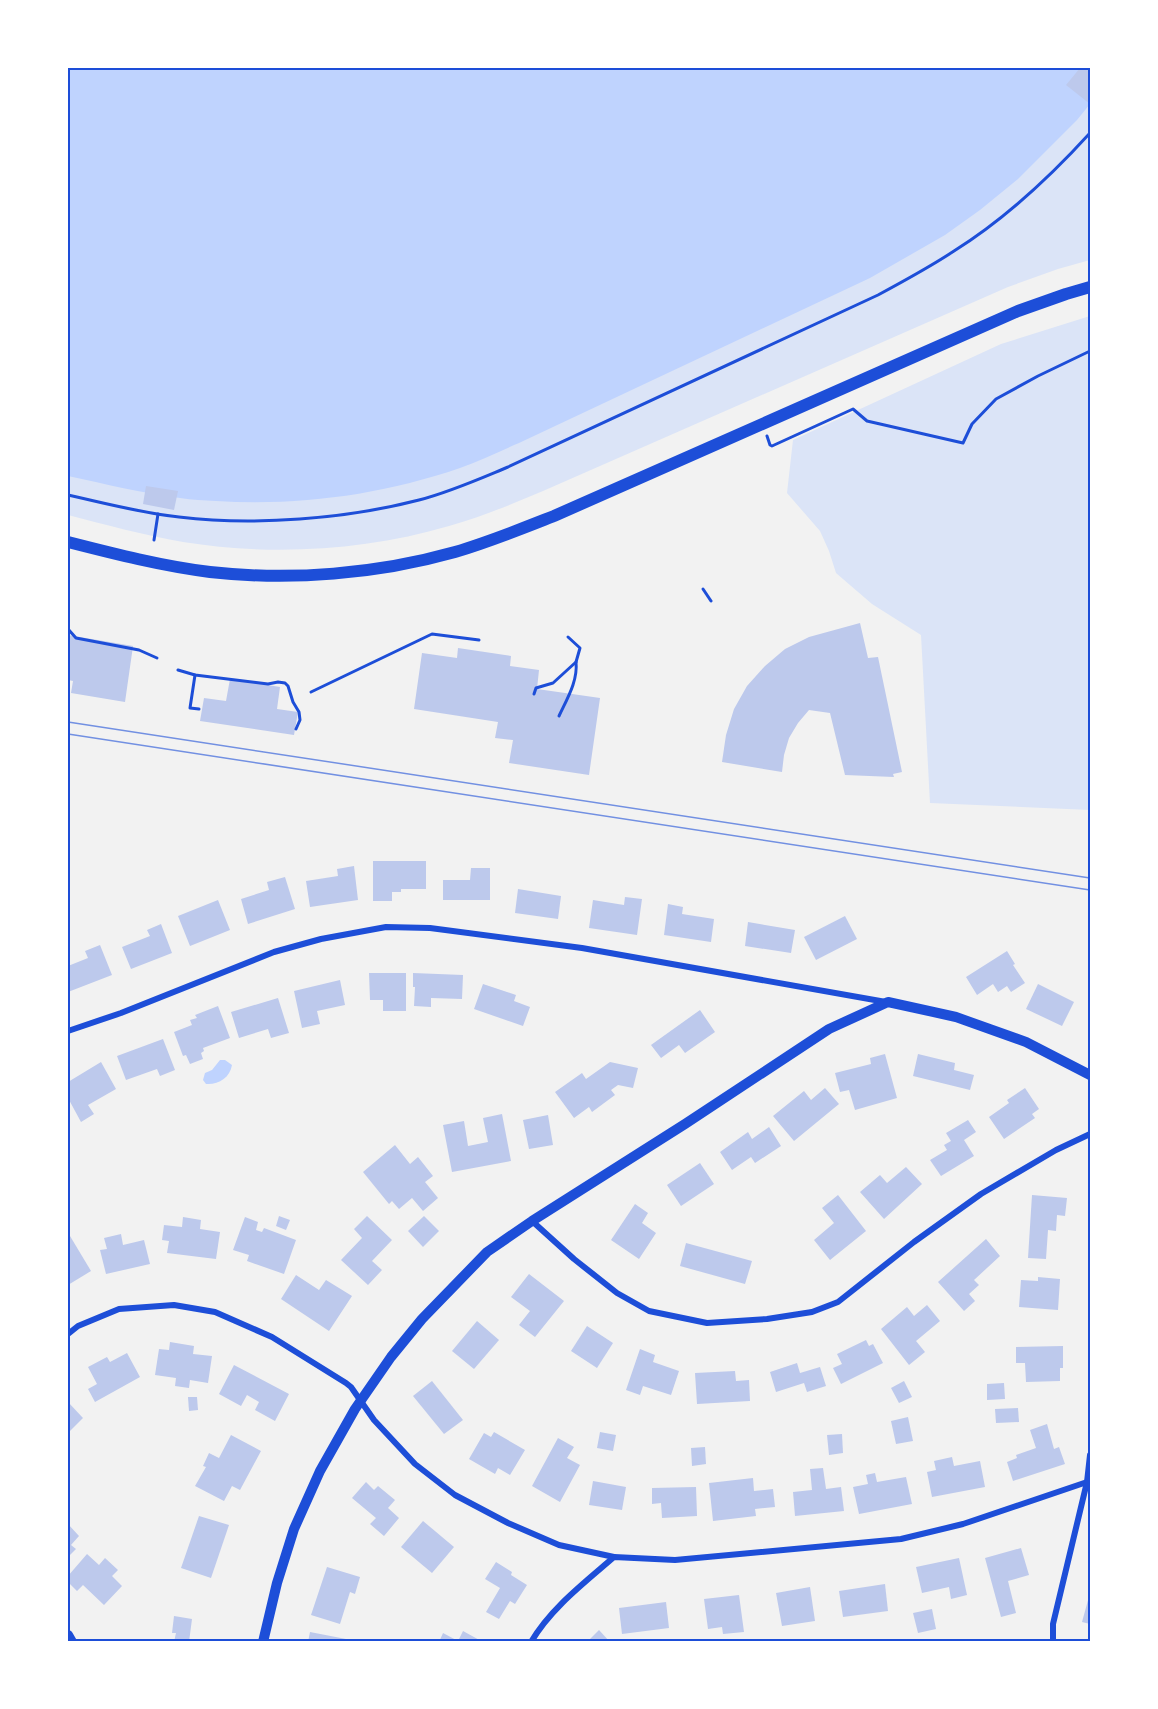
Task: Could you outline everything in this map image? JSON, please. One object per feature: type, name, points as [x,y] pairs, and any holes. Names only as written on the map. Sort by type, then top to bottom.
[{"type":"main road","points":[[68,542],[149,562],[201,571],[244,575],[306,576],[392,566],[444,555],[532,525],[1018,311],[1090,287]]},
{"type":"street","points":[[68,1031],[121,1013],[274,952],[321,939],[386,927],[430,928],[582,948],[888,1002],[956,1017],[1026,1042],[1090,1075]]},
{"type":"street","points":[[263,1641],[277,1583],[294,1529],[324,1463],[360,1401],[391,1357],[422,1319],[488,1252],[532,1221],[829,1029],[888,1002]]},
{"type":"street","points":[[532,1221],[574,1259],[617,1293],[649,1311],[707,1323],[801,1314],[838,1302],[914,1242],[981,1194],[1056,1150],[1090,1134]]},
{"type":"street","points":[[68,1334],[78,1326],[119,1309],[174,1305],[215,1312],[272,1337],[346,1383],[374,1420],[415,1464],[455,1495],[508,1523],[559,1545],[614,1557],[675,1560],[901,1539],[963,1524],[1089,1482]]},
{"type":"street","points":[[1053,1641],[1053,1624],[1089,1482],[1090,1455]]},
{"type":"street","points":[[531,1641],[541,1625],[563,1602],[614,1557]]},
{"type":"street","points":[[68,1635],[72,1641]]},
{"type":"path","points":[[68,495],[179,518],[239,521],[328,517],[367,512],[419,500],[466,485],[856,305],[921,272],[955,251],[998,219],[1062,164],[1090,133]]},
{"type":"path","points":[[770,445],[853,409],[867,421],[963,443],[972,424],[996,399],[1090,351]]},
{"type":"path","points":[[154,540],[158,514]]},
{"type":"path","points":[[703,589],[711,601]]},
{"type":"path","points":[[68,629],[76,639],[139,650],[157,658]]},
{"type":"path","points":[[311,692],[432,634],[478,640]]},
{"type":"path","points":[[559,716],[576,677],[576,662],[580,648],[568,637]]},
{"type":"path","points":[[534,694],[536,688],[553,683],[576,662]]},
{"type":"path","points":[[178,670],[195,675],[268,684],[285,683],[299,712],[300,720],[296,729]]},
{"type":"path","points":[[195,675],[190,708],[199,709]]},
{"type":"shaded area","points":[[68,68],[1090,68],[1090,260],[1008,287],[543,491],[461,522],[384,541],[317,549],[249,549],[183,542],[68,515]]},
{"type":"shaded area","points":[[1090,316],[1090,810],[930,803],[921,635],[872,604],[836,573],[820,531],[787,493],[793,440],[1001,344]]},
{"type":"water","points":[[68,68],[1090,68],[1090,104],[1018,179],[980,210],[945,235],[870,278],[519,443],[460,468],[370,492],[309,500],[247,502],[194,500],[166,496],[68,476]]},
{"type":"water","points":[[220,1060],[225,1060],[232,1065],[229,1074],[219,1082],[206,1084],[203,1080],[205,1073],[212,1070]]},
{"type":"building","points":[[1080,68],[1090,68],[1090,104],[1066,85]]},
{"type":"building","points":[[146,486],[178,491],[174,510],[143,504]]},
{"type":"building","points":[[860,623],[868,658],[878,657],[902,772],[893,774],[894,777],[845,775],[830,713],[809,710],[789,738],[782,772],[722,762],[726,735],[734,709],[747,686],[765,666],[785,649],[809,637]]},
{"type":"building","points":[[68,635],[133,646],[125,702],[71,693],[73,681],[68,680]]},
{"type":"building","points":[[458,648],[511,656],[510,666],[539,670],[537,689],[600,698],[589,775],[509,763],[513,740],[495,738],[498,722],[414,709],[422,653],[457,658]]},
{"type":"building","points":[[230,679],[280,687],[277,709],[298,712],[294,735],[200,721],[204,698],[226,701]]},
{"type":"building","points":[[373,861],[426,861],[426,889],[401,889],[401,892],[392,892],[392,901],[373,901]]},
{"type":"building","points":[[354,866],[358,900],[310,907],[306,881],[338,876],[337,869]]},
{"type":"building","points":[[471,868],[490,868],[490,900],[443,900],[443,880],[470,880]]},
{"type":"building","points":[[285,877],[295,909],[248,924],[241,899],[269,890],[267,882]]},
{"type":"building","points":[[518,889],[561,896],[558,919],[515,913]]},
{"type":"building","points":[[625,897],[642,899],[637,935],[589,928],[593,900],[624,905]]},
{"type":"building","points":[[218,900],[230,930],[190,946],[178,916]]},
{"type":"building","points":[[668,904],[683,907],[682,914],[714,919],[711,942],[664,935]]},
{"type":"building","points":[[845,916],[857,939],[816,960],[804,937]]},
{"type":"building","points":[[748,922],[795,930],[791,953],[745,946]]},
{"type":"building","points":[[161,924],[172,953],[131,969],[122,947],[150,936],[147,930]]},
{"type":"building","points":[[100,945],[112,975],[68,992],[68,966],[88,958],[85,951]]},
{"type":"building","points":[[1007,951],[1025,983],[1011,992],[1007,986],[998,992],[993,984],[977,995],[966,977]]},
{"type":"building","points":[[369,973],[406,973],[406,1011],[383,1011],[383,1000],[370,1000]]},
{"type":"building","points":[[413,973],[463,975],[462,999],[431,998],[431,1007],[414,1006]]},
{"type":"building","points":[[340,980],[345,1005],[317,1011],[320,1024],[302,1028],[294,991]]},
{"type":"building","points":[[483,984],[516,995],[514,1001],[530,1007],[523,1026],[474,1009]]},
{"type":"building","points":[[1038,984],[1074,1002],[1062,1026],[1026,1009]]},
{"type":"building","points":[[278,998],[289,1033],[271,1038],[268,1029],[239,1038],[231,1012]]},
{"type":"building","points":[[218,1006],[230,1038],[203,1048],[204,1051],[201,1053],[203,1059],[190,1064],[186,1055],[183,1056],[174,1032],[192,1025],[190,1020],[197,1018],[195,1015]]},
{"type":"building","points":[[700,1010],[715,1032],[685,1053],[679,1045],[661,1058],[651,1045]]},
{"type":"building","points":[[163,1039],[175,1070],[160,1076],[157,1069],[126,1080],[117,1056]]},
{"type":"building","points":[[885,1054],[897,1098],[855,1110],[849,1090],[840,1092],[835,1073],[871,1064],[870,1058]]},
{"type":"building","points":[[918,1054],[955,1063],[954,1070],[974,1075],[970,1090],[913,1076]]},
{"type":"building","points":[[101,1062],[116,1089],[88,1105],[94,1114],[81,1122],[68,1098],[68,1082]]},
{"type":"building","points":[[610,1062],[638,1068],[633,1088],[618,1085],[611,1090],[615,1095],[592,1112],[589,1107],[574,1118],[555,1092],[582,1073],[586,1079]]},
{"type":"building","points":[[825,1088],[839,1104],[794,1141],[773,1116],[804,1091],[811,1100]]},
{"type":"building","points":[[1025,1088],[1039,1109],[1032,1114],[1035,1118],[1004,1139],[989,1117],[1009,1103],[1007,1100]]},
{"type":"building","points":[[502,1114],[511,1161],[452,1172],[443,1125],[464,1121],[468,1146],[488,1142],[483,1118]]},
{"type":"building","points":[[548,1115],[553,1145],[529,1149],[523,1120]]},
{"type":"building","points":[[968,1120],[976,1132],[964,1140],[974,1156],[941,1176],[930,1160],[947,1150],[944,1145],[951,1141],[946,1133]]},
{"type":"building","points":[[769,1127],[781,1146],[755,1163],[751,1157],[732,1170],[720,1152],[748,1132],[752,1139]]},
{"type":"building","points":[[395,1145],[410,1164],[418,1157],[433,1176],[425,1182],[438,1198],[423,1211],[412,1198],[399,1209],[392,1201],[389,1204],[363,1172]]},
{"type":"building","points":[[700,1163],[714,1184],[681,1206],[667,1185]]},
{"type":"building","points":[[906,1167],[922,1184],[884,1219],[860,1192],[880,1175],[887,1183]]},
{"type":"building","points":[[838,1195],[866,1231],[830,1260],[814,1240],[834,1223],[822,1208]]},
{"type":"building","points":[[1032,1195],[1067,1198],[1065,1216],[1057,1215],[1056,1231],[1048,1230],[1046,1259],[1028,1258]]},
{"type":"building","points":[[635,1204],[648,1213],[642,1223],[656,1233],[639,1259],[611,1240]]},
{"type":"building","points":[[279,1216],[290,1220],[286,1230],[276,1226]]},
{"type":"building","points":[[367,1216],[392,1240],[372,1261],[382,1270],[368,1285],[341,1260],[362,1238],[354,1229]]},
{"type":"building","points":[[424,1216],[439,1231],[423,1247],[408,1231]]},
{"type":"building","points":[[183,1217],[201,1220],[200,1229],[220,1232],[216,1259],[167,1253],[169,1241],[162,1240],[164,1225],[182,1227]]},
{"type":"building","points":[[245,1217],[258,1222],[256,1230],[262,1232],[264,1228],[296,1240],[284,1274],[247,1261],[249,1255],[233,1250]]},
{"type":"building","points":[[121,1234],[123,1245],[144,1240],[150,1264],[106,1274],[100,1250],[107,1249],[104,1238]]},
{"type":"building","points":[[70,1236],[91,1271],[68,1285],[68,1237]]},
{"type":"building","points":[[986,1239],[1000,1256],[974,1280],[979,1285],[969,1294],[975,1301],[964,1311],[938,1282]]},
{"type":"building","points":[[686,1243],[752,1261],[745,1284],[680,1266]]},
{"type":"building","points":[[529,1274],[564,1301],[535,1337],[519,1325],[530,1311],[511,1297]]},
{"type":"building","points":[[296,1275],[319,1290],[326,1280],[352,1296],[329,1331],[281,1299]]},
{"type":"building","points":[[1038,1277],[1060,1279],[1058,1310],[1019,1307],[1021,1280],[1038,1281]]},
{"type":"building","points":[[927,1305],[940,1321],[916,1341],[925,1352],[909,1365],[881,1329],[907,1307],[914,1316]]},
{"type":"building","points":[[477,1321],[499,1340],[474,1369],[452,1351]]},
{"type":"building","points":[[587,1326],[613,1343],[597,1368],[571,1351]]},
{"type":"building","points":[[866,1340],[869,1346],[873,1344],[883,1363],[841,1384],[833,1368],[842,1364],[837,1354]]},
{"type":"building","points":[[170,1342],[194,1346],[193,1354],[212,1356],[208,1383],[190,1380],[189,1388],[175,1386],[176,1378],[155,1375],[159,1349],[169,1350]]},
{"type":"building","points":[[1063,1346],[1063,1368],[1060,1368],[1060,1381],[1026,1382],[1025,1363],[1016,1363],[1016,1347]]},
{"type":"building","points":[[640,1349],[655,1355],[653,1362],[679,1371],[671,1395],[643,1386],[640,1395],[626,1390]]},
{"type":"building","points":[[127,1353],[140,1377],[95,1402],[88,1389],[97,1384],[88,1367],[107,1357],[110,1362]]},
{"type":"building","points":[[797,1363],[800,1373],[820,1367],[826,1386],[807,1392],[804,1383],[776,1392],[770,1372]]},
{"type":"building","points":[[234,1365],[289,1394],[275,1421],[255,1410],[259,1402],[247,1395],[241,1406],[219,1394]]},
{"type":"building","points":[[735,1371],[736,1381],[749,1380],[750,1401],[697,1404],[695,1373]]},
{"type":"building","points":[[432,1381],[463,1420],[444,1434],[413,1396]]},
{"type":"building","points":[[904,1381],[912,1397],[899,1403],[891,1388]]},
{"type":"building","points":[[1004,1383],[1005,1399],[987,1400],[987,1384]]},
{"type":"building","points":[[188,1397],[197,1397],[198,1410],[189,1411]]},
{"type":"building","points":[[68,1402],[83,1418],[68,1433]]},
{"type":"building","points":[[1018,1408],[1019,1422],[996,1423],[995,1409]]},
{"type":"building","points":[[908,1417],[913,1441],[896,1444],[891,1421]]},
{"type":"building","points":[[1047,1424],[1054,1449],[1059,1447],[1065,1464],[1013,1481],[1007,1462],[1017,1458],[1016,1455],[1036,1448],[1030,1430]]},
{"type":"building","points":[[494,1432],[525,1450],[510,1475],[498,1468],[495,1474],[469,1459],[484,1433],[491,1437]]},
{"type":"building","points":[[600,1432],[616,1435],[613,1451],[597,1448]]},
{"type":"building","points":[[842,1434],[843,1453],[829,1455],[827,1435]]},
{"type":"building","points":[[231,1435],[261,1451],[240,1490],[232,1486],[224,1501],[195,1486],[206,1467],[203,1466],[209,1453],[219,1458]]},
{"type":"building","points":[[558,1438],[574,1447],[567,1458],[580,1465],[560,1502],[532,1486]]},
{"type":"building","points":[[705,1447],[706,1464],[692,1466],[691,1448]]},
{"type":"building","points":[[952,1457],[954,1466],[980,1461],[985,1487],[932,1497],[927,1472],[936,1470],[934,1461]]},
{"type":"building","points":[[823,1468],[826,1489],[841,1487],[844,1511],[795,1516],[793,1492],[812,1490],[810,1469]]},
{"type":"building","points":[[875,1473],[877,1482],[906,1477],[912,1504],[859,1514],[853,1487],[868,1484],[866,1475]]},
{"type":"building","points":[[753,1478],[754,1491],[773,1489],[775,1507],[755,1509],[756,1516],[713,1521],[709,1483]]},
{"type":"building","points":[[593,1481],[626,1487],[622,1510],[589,1505]]},
{"type":"building","points":[[366,1482],[374,1490],[378,1486],[395,1500],[388,1508],[399,1518],[384,1536],[370,1524],[376,1518],[352,1498]]},
{"type":"building","points":[[696,1487],[697,1516],[662,1518],[661,1503],[652,1504],[652,1488]]},
{"type":"building","points":[[199,1516],[229,1525],[211,1578],[181,1568]]},
{"type":"building","points":[[423,1521],[454,1547],[432,1573],[401,1547]]},
{"type":"building","points":[[68,1524],[79,1536],[71,1545],[76,1549],[68,1557]]},
{"type":"building","points":[[1021,1548],[1029,1575],[1008,1581],[1016,1613],[1001,1617],[985,1558]]},
{"type":"building","points":[[87,1554],[99,1565],[105,1558],[118,1570],[112,1576],[122,1586],[104,1605],[83,1585],[77,1591],[68,1582],[68,1576]]},
{"type":"building","points":[[959,1558],[967,1595],[951,1599],[949,1587],[922,1593],[916,1567]]},
{"type":"building","points":[[496,1562],[527,1585],[515,1604],[510,1601],[499,1619],[486,1612],[500,1588],[485,1579]]},
{"type":"building","points":[[327,1567],[360,1577],[355,1594],[350,1592],[340,1624],[311,1615]]},
{"type":"building","points":[[885,1584],[888,1611],[843,1617],[839,1591]]},
{"type":"building","points":[[810,1587],[815,1621],[782,1626],[776,1593]]},
{"type":"building","points":[[1090,1593],[1090,1624],[1082,1622]]},
{"type":"building","points":[[739,1595],[744,1632],[723,1634],[722,1627],[708,1629],[704,1599]]},
{"type":"building","points":[[666,1602],[669,1628],[622,1634],[619,1608]]},
{"type":"building","points":[[932,1609],[936,1629],[918,1633],[913,1613]]},
{"type":"building","points":[[174,1616],[192,1619],[189,1642],[174,1642],[176,1633],[172,1633]]},
{"type":"building","points":[[599,1630],[610,1642],[587,1642]]},
{"type":"building","points":[[463,1631],[483,1642],[439,1642],[443,1633],[458,1641]]},
{"type":"building","points":[[310,1632],[346,1639],[346,1642],[308,1642]]},
{"type":"tram line","points":[[68,722],[1090,878]]},
{"type":"tram line","points":[[68,734],[1090,890]]}]
